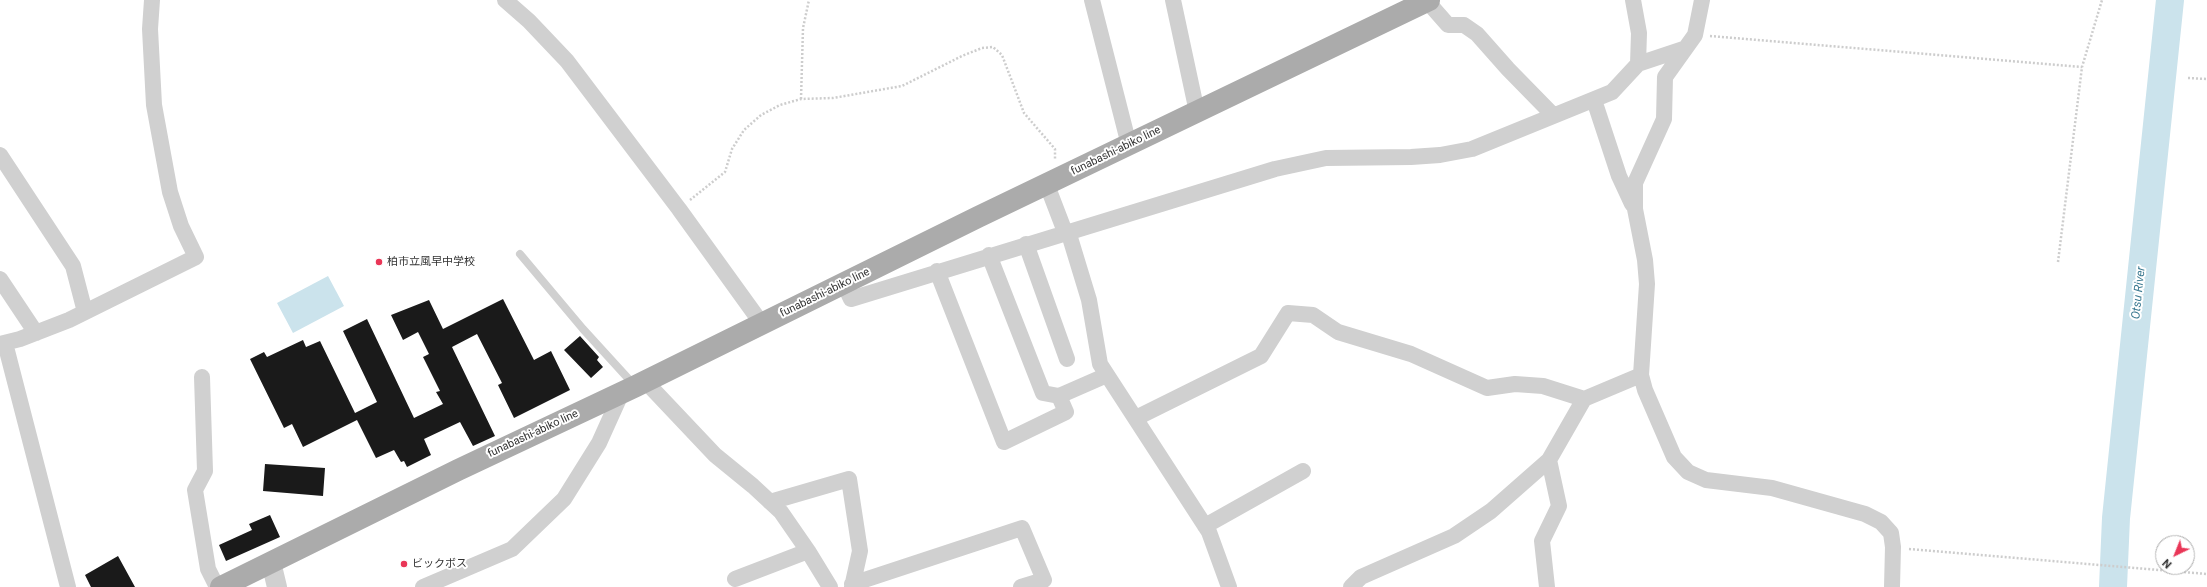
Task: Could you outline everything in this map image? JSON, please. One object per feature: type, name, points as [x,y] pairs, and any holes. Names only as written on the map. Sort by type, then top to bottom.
[{"type":"main road","name":"funabashi-abiko line","points":[[221,587],[458,470],[762,324],[1427,0]]},
{"type":"street","points":[[68,587],[2,344],[36,333],[85,312],[196,258],[181,226],[170,192],[154,105],[150,29],[152,0]]},
{"type":"street","points":[[505,0],[529,21],[567,61],[679,209],[762,324]]},
{"type":"street","points":[[1092,0],[1129,145]]},
{"type":"street","points":[[1173,0],[1197,112]]},
{"type":"street","points":[[1427,0],[1448,25],[1464,25],[1477,34],[1508,69],[1553,115]]},
{"type":"street","points":[[1633,0],[1639,33],[1638,64]]},
{"type":"street","points":[[1634,209],[1635,183],[1664,119],[1665,77],[1683,49],[1695,35],[1702,0]]},
{"type":"street","points":[[844,284],[851,298],[1275,169],[1326,158],[1411,157],[1440,155],[1472,149],[1612,92],[1638,64],[1683,49]]},
{"type":"street","points":[[1594,100],[1619,176],[1634,209],[1645,260],[1647,284],[1641,374],[1656,418],[1674,457],[1688,472],[1706,480],[1772,488],[1865,514],[1881,522],[1891,533],[1893,547],[1892,587]]},
{"type":"street","points":[[0,155],[73,266],[85,312]]},
{"type":"street","points":[[1051,183],[1089,300],[1100,364],[1205,526],[1229,587]]},
{"type":"street","points":[[1026,244],[1067,360]]},
{"type":"street","points":[[990,255],[1043,393],[1059,396],[1107,375]]},
{"type":"street","points":[[937,272],[1004,442],[1066,412],[1059,396]]},
{"type":"street","points":[[0,279],[36,333]]},
{"type":"street","points":[[1136,418],[1261,356],[1288,313],[1313,315],[1338,332],[1411,354],[1487,388],[1515,384],[1543,386],[1584,399]]},
{"type":"street","points":[[1351,587],[1361,577],[1454,536],[1491,510],[1549,460],[1584,399],[1641,374]]},
{"type":"street","points":[[202,376],[205,471],[195,490],[208,569],[217,587]]},
{"type":"street","points":[[422,587],[512,549],[564,499],[634,386],[781,512],[808,551],[830,587]]},
{"type":"street","points":[[1547,587],[1542,541],[1559,506],[1549,460]]},
{"type":"street","points":[[1205,526],[1303,471]]},
{"type":"street","points":[[770,502],[849,479],[860,551],[852,585]]},
{"type":"street","points":[[852,585],[1022,528],[1044,580],[1021,587]]},
{"type":"street","points":[[735,579],[808,551]]},
{"type":"street","points":[[271,562],[277,587]]},
{"type":"lane","points":[[520,254],[583,329],[634,386]]},
{"type":"path","points":[[801,99],[803,28],[809,0]]},
{"type":"path","points":[[2058,262],[2082,67],[2102,0]]},
{"type":"path","points":[[1695,35],[2082,67]]},
{"type":"path","points":[[679,209],[725,172],[732,149],[744,130],[761,115],[780,105],[801,99],[833,98],[902,86],[962,56],[982,48],[993,47],[1002,56],[1024,113],[1055,149],[1051,183]]},
{"type":"path","points":[[2188,78],[2207,79]]},
{"type":"path","points":[[1893,547],[2038,561],[2207,574]]},
{"type":"water","points":[[328,276],[344,306],[293,333],[277,303]]},
{"type":"building","points":[[503,299],[534,360],[551,351],[570,390],[514,418],[498,385],[502,383],[477,334],[452,347],[495,436],[473,446],[460,422],[424,439],[431,455],[407,467],[404,461],[401,462],[394,450],[376,458],[357,420],[303,447],[292,424],[284,428],[250,359],[264,352],[267,357],[303,340],[306,347],[320,341],[355,413],[377,402],[343,331],[367,319],[414,418],[443,404],[436,392],[440,391],[423,357],[429,354],[418,332],[403,340],[391,315],[429,300],[443,329]]},
{"type":"building","points":[[580,336],[599,357],[597,360],[603,367],[591,378],[564,350]]},
{"type":"building","points":[[265,464],[325,468],[323,496],[263,491]]},
{"type":"building","points":[[270,515],[280,537],[226,561],[219,545],[252,530],[249,524]]},
{"type":"building","points":[[118,556],[135,587],[91,587],[85,575]]},
{"type":"waterway","name":"Otsu River","points":[[2113,587],[2116,518],[2170,0]]},
{"type":"place","name":"柏市立風早中学校","points":[[379,262]]},
{"type":"place","name":"ビックボス","points":[[404,564]]}]
